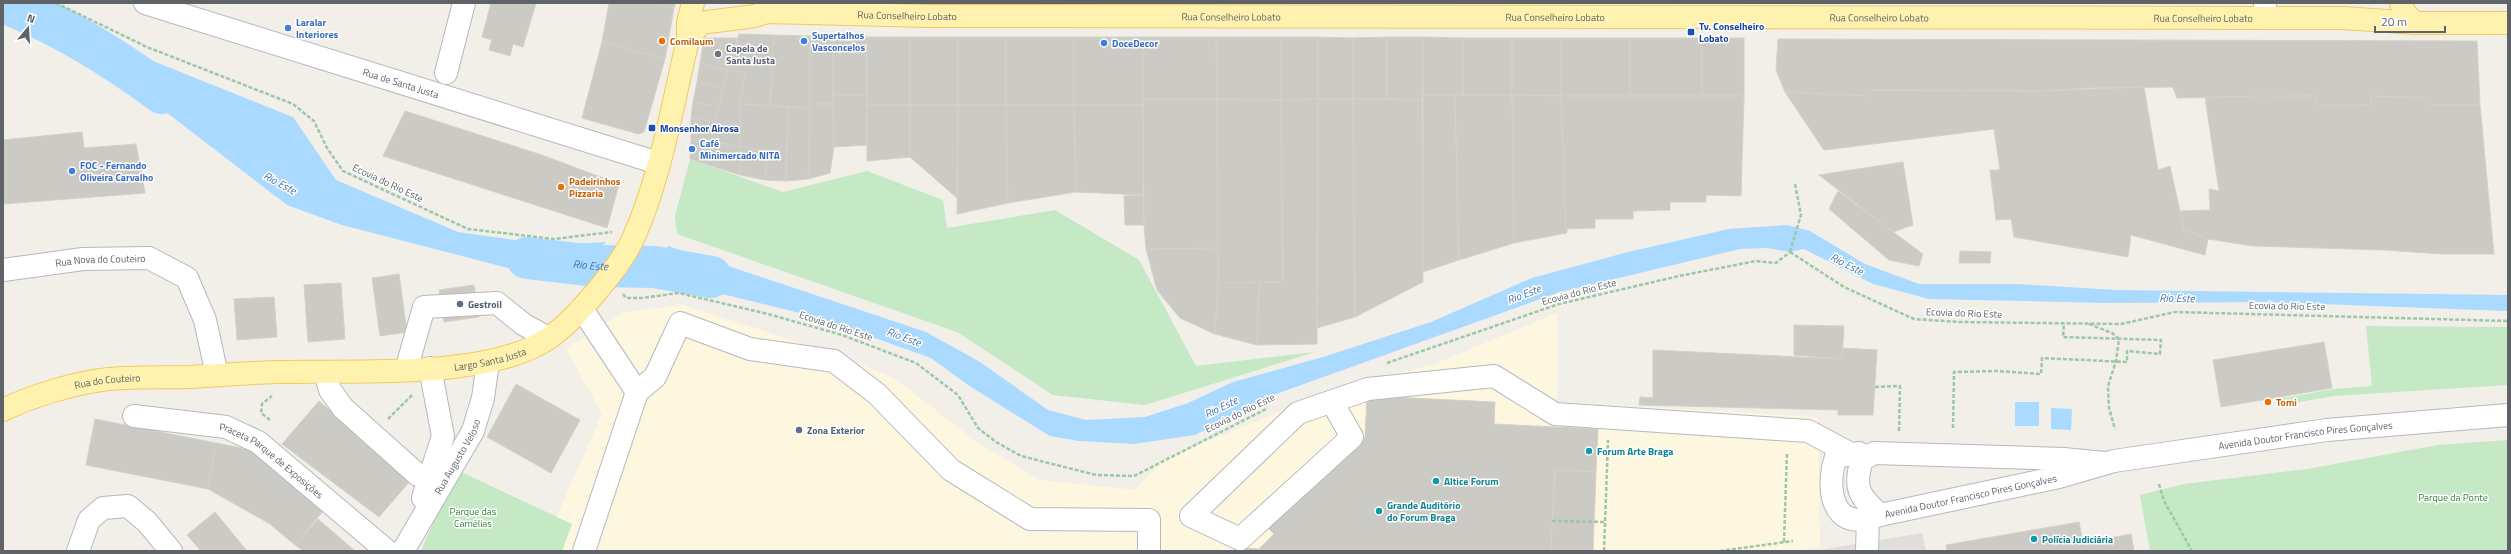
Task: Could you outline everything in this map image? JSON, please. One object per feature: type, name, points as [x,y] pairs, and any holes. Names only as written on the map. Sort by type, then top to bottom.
[{"type":"main road","points":[[688,40],[688,22],[693,3]]},
{"type":"main road","points":[[2344,18],[2366,11],[2369,3]]},
{"type":"main road","points":[[2401,3],[2405,14],[2416,23]]},
{"type":"main road","name":"Rua Conselheiro Lobato","points":[[688,40],[700,22],[755,16],[759,8],[2265,11],[2344,18]]},
{"type":"main road","points":[[2344,18],[2416,23],[2508,23]]},
{"type":"main road","name":"Largo Santa Justa","points":[[217,376],[406,370],[488,362],[522,351],[548,338],[582,309],[614,285],[619,245],[632,241],[646,207],[688,40]]},
{"type":"main road","name":"Rua do Couteiro","points":[[3,410],[22,400],[101,380],[217,376]]},
{"type":"street","name":"Rua de Santa Justa","points":[[145,3],[658,163]]},
{"type":"street","points":[[446,73],[464,3]]},
{"type":"street","name":"Rua Nova do Couteiro","points":[[3,270],[83,259],[149,258],[187,278],[205,320],[217,376]]},
{"type":"street","points":[[406,370],[424,307],[497,303],[523,324],[548,338]]},
{"type":"street","points":[[582,309],[637,392]]},
{"type":"street","points":[[584,551],[637,392],[655,377],[680,323],[750,349],[834,361],[877,394],[951,470],[1030,519],[1149,520],[1150,551]]},
{"type":"street","name":"Rua Augusto Veloso","points":[[405,547],[473,431],[483,398],[488,362]]},
{"type":"street","name":"Rua Augusto Veloso","points":[[405,547],[443,436],[430,368]]},
{"type":"street","points":[[325,372],[330,390],[339,402],[418,474],[426,476],[432,471]]},
{"type":"street","points":[[1332,402],[1352,437],[1240,539],[1191,516],[1298,414],[1368,389],[1494,376],[1555,414],[1808,431],[1861,456]]},
{"type":"street","name":"Avenida Doutor Francisco Pires Gonçalves","points":[[2104,463],[2064,459],[1861,456],[1856,477],[1859,492],[1874,517],[2059,477],[2104,463],[2327,430],[2508,415]]},
{"type":"street","name":"Praceta Parque de Exposições","points":[[134,416],[226,426],[258,442],[387,551]]},
{"type":"street","points":[[1861,456],[1836,457],[1833,466],[1832,490],[1837,511],[1845,517],[1859,520],[1874,517],[1867,551]]},
{"type":"street","points":[[78,551],[89,520],[103,508],[128,506],[147,522],[171,551]]},
{"type":"path","name":"Ecovia do Rio Este","points":[[56,3],[147,47],[293,104],[314,121],[327,148],[343,171],[468,229],[554,239],[605,231],[613,232],[619,245]]},
{"type":"path","points":[[1790,252],[1801,215],[1794,184]]},
{"type":"path","name":"Ecovia do Rio Este","points":[[1382,364],[1559,304],[1679,276],[1756,261],[1776,263],[1790,252],[1844,288],[1914,319],[1959,322],[2064,322],[2121,324],[2175,312],[2508,321]]},
{"type":"path","name":"Ecovia do Rio Este","points":[[614,285],[626,298],[642,298],[679,293],[720,302],[842,335],[916,363],[958,395],[978,428],[996,442],[1022,456],[1096,475],[1134,476],[1274,405]]},
{"type":"path","points":[[1953,428],[1954,372],[1997,371],[2041,374],[2042,358],[2127,362],[2127,351],[2160,354],[2161,340],[2063,337],[2064,322]]},
{"type":"path","points":[[2086,323],[2112,333],[2119,339]]},
{"type":"path","points":[[2115,429],[2109,408],[2108,386],[2116,361],[2119,339]]},
{"type":"path","points":[[1875,387],[1900,386],[1898,437]]},
{"type":"path","points":[[261,413],[262,404],[277,392]]},
{"type":"path","points":[[373,433],[411,394],[414,396]]},
{"type":"path","points":[[1604,551],[1608,437]]},
{"type":"path","points":[[1784,542],[1788,444]]},
{"type":"path","points":[[2159,484],[2164,501],[2192,551]]},
{"type":"path","points":[[1552,521],[1605,522]]},
{"type":"path","points":[[1720,551],[1793,541]]},
{"type":"shaded area","points":[[683,305],[835,354],[894,378],[978,443],[1040,480],[1135,490],[1164,459],[1314,398],[1437,363],[1557,313],[1557,402],[1818,417],[1820,547],[1796,551],[562,551],[572,524],[556,518],[602,414],[566,348],[624,312]]},
{"type":"shaded area","points":[[1922,533],[1926,551],[1814,551]]},
{"type":"green space","points":[[690,159],[783,192],[867,171],[943,200],[947,228],[1055,210],[1139,260],[1196,366],[1315,352],[1145,405],[1053,395],[957,332],[677,234],[675,216]]},
{"type":"green space","points":[[2366,326],[2508,327],[2508,385],[2334,396],[2281,405],[2279,399],[2333,389],[2372,386]]},
{"type":"green space","name":"Parque da Ponte","points":[[2508,440],[2508,551],[2150,551],[2140,495],[2184,484],[2307,469],[2438,445]]},
{"type":"green space","name":"Parque das Camélias","points":[[459,471],[572,524],[562,551],[421,551],[446,493]]},
{"type":"water","points":[[3,3],[52,3],[85,22],[86,31],[77,49],[3,19]]},
{"type":"water","points":[[118,47],[293,117],[336,180],[458,232],[551,245],[606,242],[566,283],[342,225],[287,205],[114,72]]},
{"type":"water","points":[[1787,225],[1810,231],[1865,264],[1919,284],[2016,284],[2117,290],[2508,295],[2508,311],[2267,302],[2107,303],[1929,299],[1873,284],[1804,249],[1790,252],[1767,248],[1740,249],[1560,292],[1276,394],[1195,435],[1134,444],[1079,441],[1050,436],[971,387],[931,358],[816,317],[702,289],[642,286],[668,246],[926,332],[980,362],[1048,410],[1086,420],[1145,417],[1188,403],[1233,382],[1323,357],[1431,322],[1532,278],[1628,252],[1729,229]]},
{"type":"water","points":[[2015,402],[2039,402],[2039,426],[2015,426]]},
{"type":"water","points":[[2051,408],[2072,409],[2071,430],[2051,429]]},
{"type":"building","points":[[491,3],[536,3],[523,47],[513,44],[510,56],[489,50],[492,40],[482,37]]},
{"type":"building","points":[[609,3],[655,3],[674,8],[665,59],[602,42]]},
{"type":"building","points":[[655,3],[675,3],[674,8]]},
{"type":"building","points":[[739,34],[774,35],[770,106],[740,104],[745,73],[730,71]]},
{"type":"building","points":[[774,35],[810,36],[810,108],[770,106]]},
{"type":"building","points":[[810,36],[833,36],[833,104],[810,104]]},
{"type":"building","points":[[833,36],[867,37],[867,95],[833,95]]},
{"type":"building","points":[[867,37],[910,37],[910,105],[867,105]]},
{"type":"building","points":[[910,37],[958,37],[958,105],[910,105]]},
{"type":"building","points":[[958,37],[1006,37],[1006,105],[958,105]]},
{"type":"building","points":[[1006,37],[1074,37],[1074,105],[1006,105]]},
{"type":"building","points":[[1074,37],[1143,37],[1143,105],[1074,105]]},
{"type":"building","points":[[1143,37],[1216,37],[1217,99],[1143,99]]},
{"type":"building","points":[[1216,37],[1281,37],[1281,100],[1217,99]]},
{"type":"building","points":[[1281,37],[1318,37],[1318,99],[1281,100]]},
{"type":"building","points":[[1318,37],[1353,38],[1353,99],[1318,99]]},
{"type":"building","points":[[1387,37],[1387,99],[1353,99],[1353,38]]},
{"type":"building","points":[[1387,37],[1423,37],[1422,100],[1387,99]]},
{"type":"building","points":[[1423,37],[1463,38],[1463,95],[1423,95]]},
{"type":"building","name":"Capela de Santa Justa","points":[[704,38],[737,38],[730,71],[700,63]]},
{"type":"building","points":[[1463,38],[1512,38],[1512,95],[1463,95]]},
{"type":"building","points":[[1512,38],[1561,38],[1561,96],[1512,95]]},
{"type":"building","points":[[1561,38],[1630,38],[1630,96],[1561,96]]},
{"type":"building","points":[[1630,38],[1702,38],[1702,96],[1630,96]]},
{"type":"building","points":[[1702,38],[1744,38],[1744,96],[1702,96]]},
{"type":"building","points":[[1778,39],[2477,41],[2480,105],[2430,105],[2431,98],[2371,96],[2371,105],[2317,106],[2316,96],[2177,98],[2173,87],[2087,88],[2039,91],[1870,90],[1869,96],[1785,92],[1776,70]]},
{"type":"building","points":[[602,42],[665,59],[644,132],[638,134],[582,118]]},
{"type":"building","points":[[700,63],[727,70],[723,88],[697,82]]},
{"type":"building","points":[[727,70],[745,73],[740,104],[741,147],[711,141]]},
{"type":"building","points":[[697,82],[723,88],[719,107],[693,102]]},
{"type":"building","points":[[2144,87],[2158,170],[2170,166],[2184,229],[2208,239],[2205,255],[2131,235],[2128,257],[2014,237],[2011,219],[1996,220],[1990,170],[2000,170],[1994,129],[1824,150],[1785,92],[1869,96],[1870,90],[2039,91]]},
{"type":"building","points":[[833,95],[867,95],[867,145],[834,147]]},
{"type":"building","points":[[1423,95],[1455,95],[1459,260],[1423,272]]},
{"type":"building","points":[[1455,95],[1512,95],[1514,243],[1459,260]]},
{"type":"building","points":[[1512,95],[1561,96],[1567,233],[1514,243]]},
{"type":"building","points":[[1561,96],[1744,96],[1741,196],[1706,195],[1706,202],[1670,202],[1670,210],[1633,211],[1633,219],[1595,219],[1595,228],[1566,229]]},
{"type":"building","points":[[2316,96],[2317,106],[2371,105],[2371,96],[2431,98],[2430,105],[2480,105],[2494,254],[2442,254],[2384,250],[2253,246],[2208,239],[2184,229],[2180,211],[2210,210],[2209,189],[2219,191],[2205,97]]},
{"type":"building","points":[[1143,99],[1217,99],[1218,248],[1146,249],[1144,225]]},
{"type":"building","points":[[1217,99],[1281,100],[1283,282],[1218,283]]},
{"type":"building","points":[[1318,99],[1317,344],[1257,345],[1259,282],[1283,282],[1281,100]]},
{"type":"building","points":[[1318,99],[1353,99],[1355,317],[1317,328]]},
{"type":"building","points":[[1353,99],[1422,100],[1423,282],[1355,317]]},
{"type":"building","points":[[693,102],[719,107],[715,122],[691,117]]},
{"type":"building","points":[[740,104],[788,107],[786,181],[765,180],[767,152],[741,147]]},
{"type":"building","points":[[810,104],[833,104],[834,147],[830,173],[808,179]]},
{"type":"building","points":[[867,105],[910,105],[910,157],[867,161]]},
{"type":"building","points":[[910,105],[958,105],[957,198],[910,157]]},
{"type":"building","points":[[958,105],[1006,105],[1008,203],[957,214]]},
{"type":"building","points":[[1006,105],[1074,105],[1076,192],[1008,203]]},
{"type":"building","points":[[1074,105],[1143,105],[1143,195],[1076,192]]},
{"type":"building","points":[[788,107],[810,108],[808,179],[786,181]]},
{"type":"building","points":[[405,111],[542,155],[619,184],[607,228],[383,156]]},
{"type":"building","points":[[691,117],[715,122],[711,141],[691,141]]},
{"type":"building","name":"FOC - Fernando Oliveira Carvalho","points":[[82,132],[84,148],[136,144],[145,193],[3,204],[3,140]]},
{"type":"building","points":[[691,141],[711,141],[741,147],[740,175],[690,159]]},
{"type":"building","points":[[741,147],[767,152],[765,180],[740,175]]},
{"type":"building","points":[[1903,162],[1913,225],[1893,232],[1819,175]]},
{"type":"building","points":[[1838,191],[1923,254],[1919,266],[1889,260],[1829,209]]},
{"type":"building","points":[[1143,195],[1144,225],[1125,225],[1124,196]]},
{"type":"building","points":[[1218,248],[1218,283],[1215,334],[1180,318],[1157,290],[1146,249]]},
{"type":"building","points":[[1960,251],[1991,252],[1990,263],[1959,263]]},
{"type":"building","points":[[399,274],[407,332],[380,336],[372,278]]},
{"type":"building","points":[[1259,282],[1257,345],[1215,334],[1218,283]]},
{"type":"building","points":[[341,283],[345,339],[308,342],[304,285]]},
{"type":"building","points":[[474,285],[479,317],[444,322],[439,290]]},
{"type":"building","points":[[274,297],[277,337],[237,340],[234,299]]},
{"type":"building","points":[[1794,325],[1844,326],[1842,359],[1794,355]]},
{"type":"building","points":[[2324,342],[2332,388],[2221,407],[2213,360]]},
{"type":"building","points":[[1843,348],[1877,350],[1873,415],[1838,415],[1838,410],[1639,405],[1640,397],[1653,398],[1653,350],[1842,359]]},
{"type":"building","points":[[516,384],[580,420],[551,473],[487,437]]},
{"type":"building","name":"Altice Forum","points":[[1367,396],[1495,402],[1494,424],[1598,429],[1596,472],[1555,470],[1551,551],[1257,551],[1274,534],[1267,527],[1365,438]]},
{"type":"building","points":[[319,401],[411,480],[379,517],[282,444]]},
{"type":"building","points":[[95,419],[216,443],[208,489],[86,465]]},
{"type":"building","points":[[216,443],[252,450],[323,511],[295,545],[270,524],[208,489]]},
{"type":"building","points":[[1555,470],[1596,472],[1593,551],[1551,551]]},
{"type":"building","points":[[215,512],[247,551],[201,551],[187,535]]},
{"type":"building","points":[[318,519],[355,551],[304,551],[295,545]]},
{"type":"building","name":"Polícia Judiciária","points":[[2079,522],[2083,543],[2131,534],[2134,551],[1947,551],[1946,545]]},
{"type":"building","points":[[1234,547],[1258,549],[1257,551],[1234,551]]},
{"type":"waterway","name":"Rio Este","points":[[5,3],[47,21],[67,32],[125,67],[162,93]]},
{"type":"waterway","name":"Rio Este","points":[[527,258],[595,266],[655,267],[711,277]]},
{"type":"place","name":"Laralar Interiores","points":[[288,28]]},
{"type":"place","name":"Tv. Conselheiro Lobato","points":[[1691,32]]},
{"type":"place","name":"Comilaum","points":[[662,41]]},
{"type":"place","name":"Supertalhos Vasconcelos","points":[[804,41]]},
{"type":"place","name":"DoceDecor","points":[[1104,43]]},
{"type":"place","name":"Capela de Santa Justa","points":[[718,54]]},
{"type":"place","name":"Monsenhor Airosa","points":[[652,128]]},
{"type":"place","name":"Café Minimercado NITA","points":[[692,149]]},
{"type":"place","name":"FOC - Fernando Oliveira Carvalho","points":[[72,171]]},
{"type":"place","name":"Padeirinhos Pizzaria","points":[[561,187]]},
{"type":"place","name":"Gestroil","points":[[460,304]]},
{"type":"place","name":"Tomi","points":[[2268,402]]},
{"type":"place","name":"Zona Exterior","points":[[799,430]]},
{"type":"place","name":"Forum Arte Braga","points":[[1589,451]]},
{"type":"place","name":"Altice Forum","points":[[1436,481]]},
{"type":"place","name":"Grande Auditório do Forum Braga","points":[[1379,511]]},
{"type":"place","name":"Polícia Judiciária","points":[[2034,539]]}]
